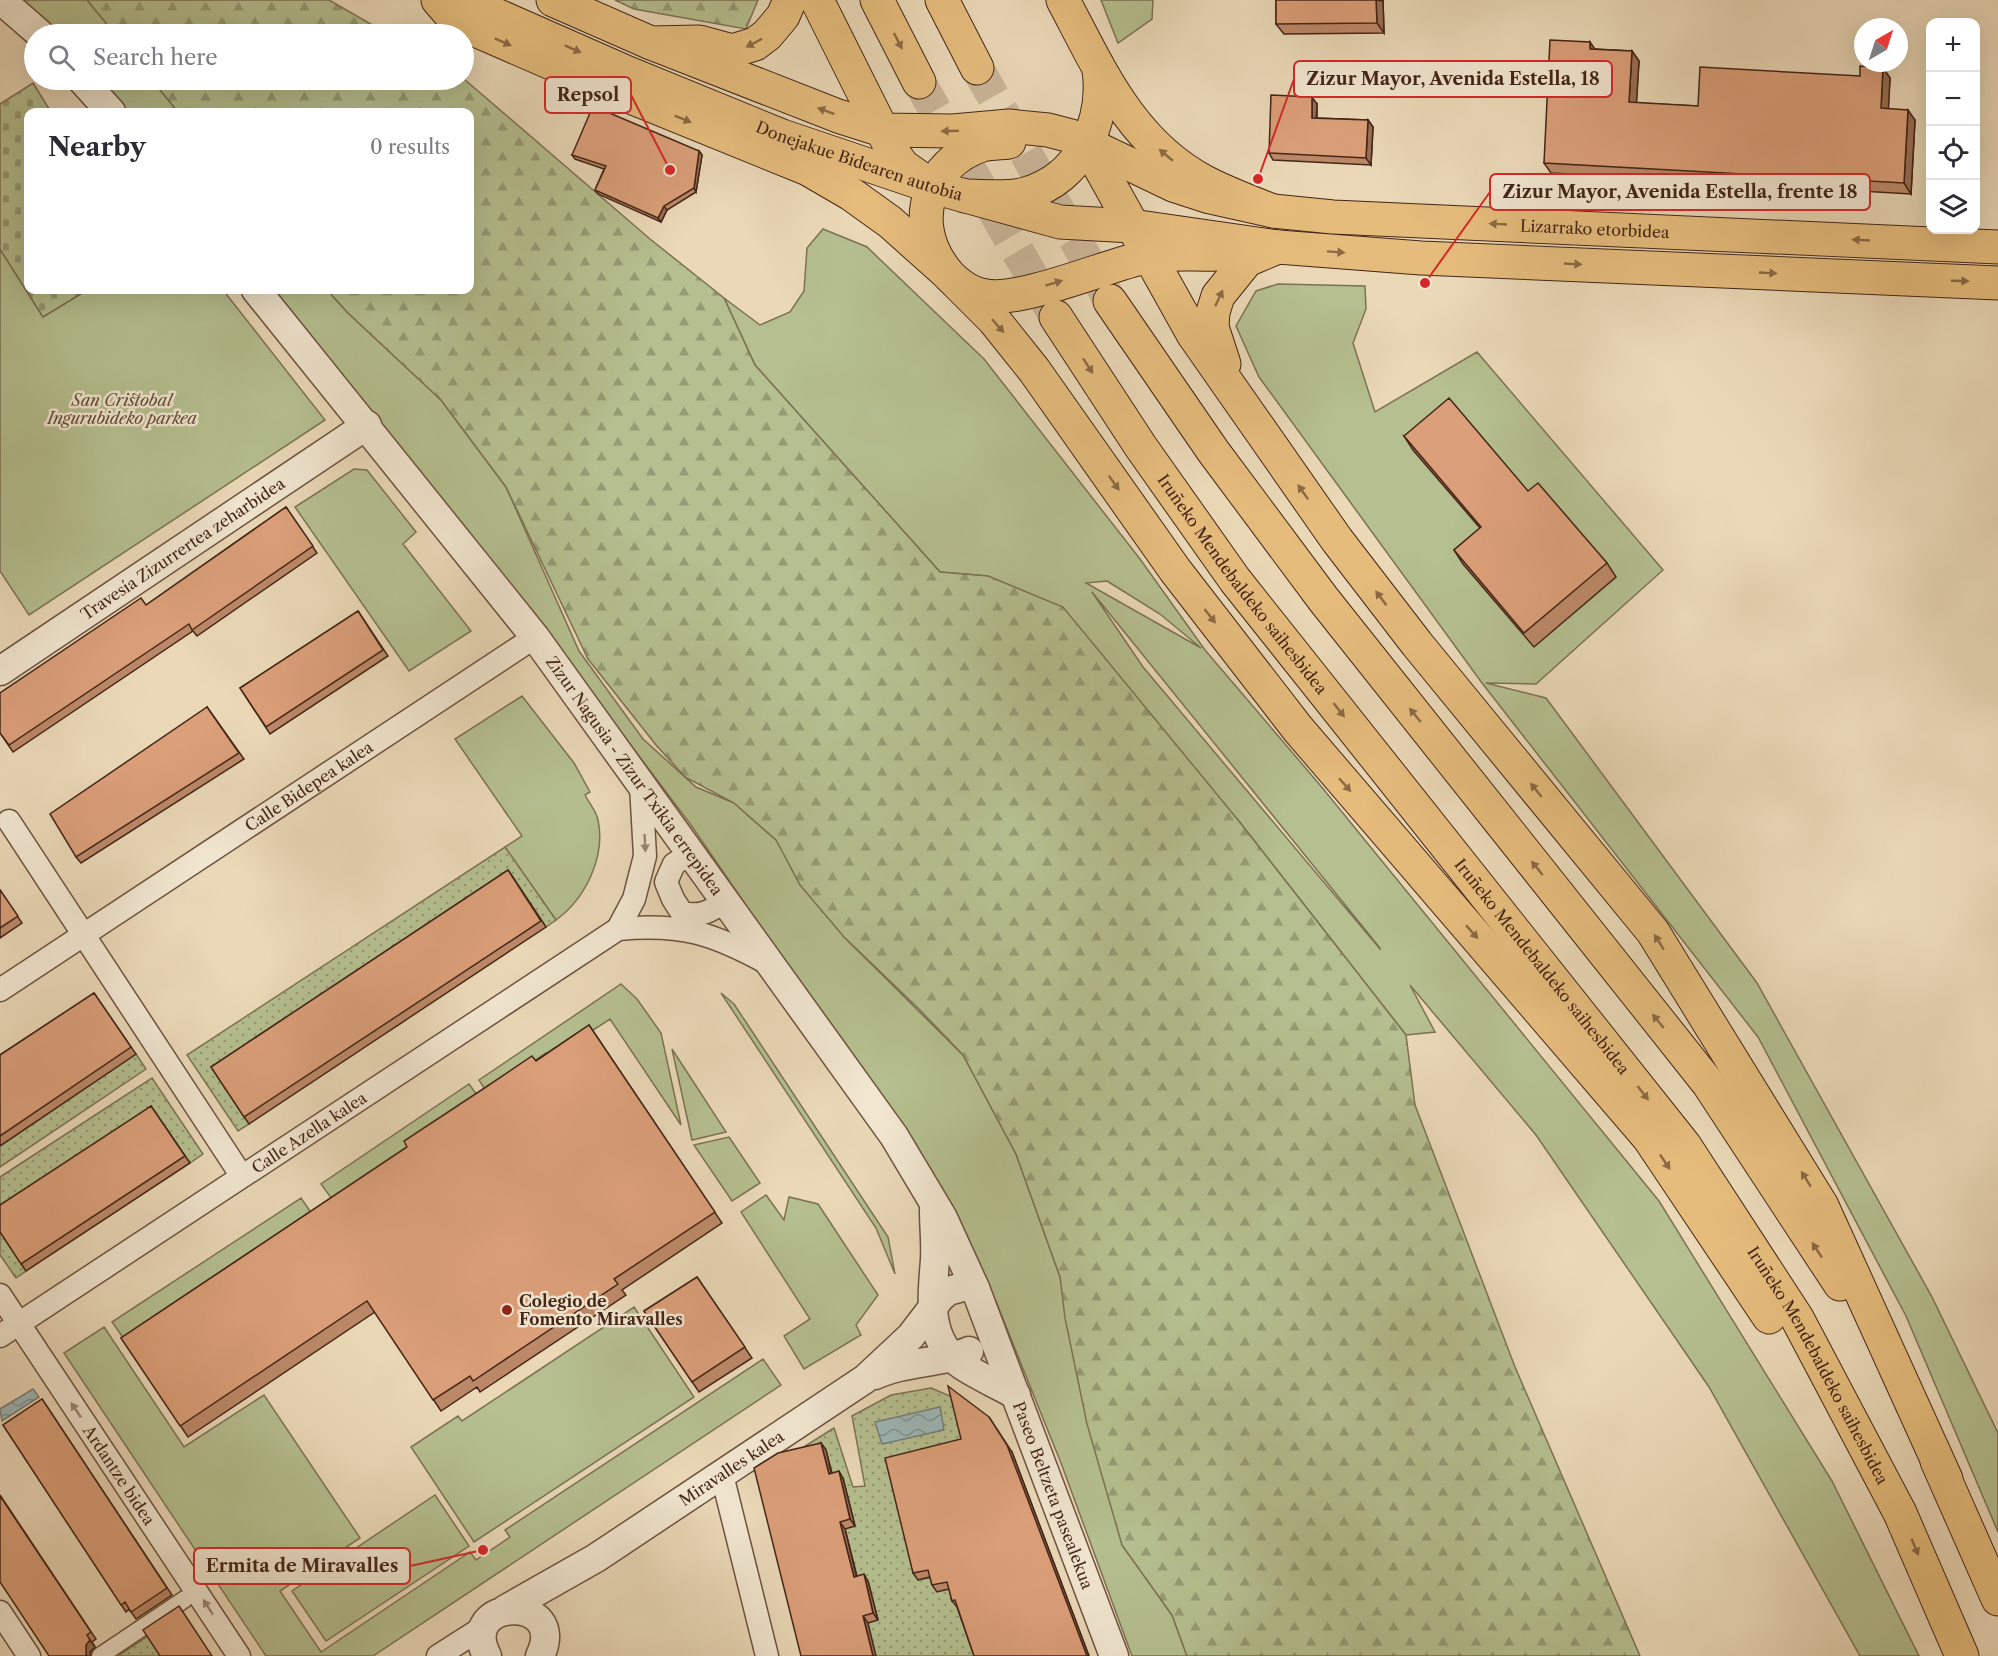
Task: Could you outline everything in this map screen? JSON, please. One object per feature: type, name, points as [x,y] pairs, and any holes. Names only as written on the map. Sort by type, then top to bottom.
[{"type":"highway","points":[[438,0],[457,22],[462,24]]},
{"type":"highway","name":"Donejakue Bidearen autobia","points":[[462,0],[628,73],[782,136],[933,187],[1060,222],[1132,226],[1278,247]]},
{"type":"highway","points":[[554,0],[651,43],[838,116],[882,130],[952,131],[1009,126],[1048,130],[1079,140],[1173,185],[1210,197],[1273,211]]},
{"type":"highway","points":[[651,43],[699,42],[732,51],[745,48],[767,35],[783,16],[790,0]]},
{"type":"highway","points":[[817,0],[894,154],[903,166],[933,187]]},
{"type":"highway","points":[[877,0],[919,82]]},
{"type":"highway","points":[[942,0],[977,68]]},
{"type":"highway","points":[[1063,0],[1099,70],[1130,120],[1164,154],[1205,182],[1273,211]]},
{"type":"highway","points":[[474,29],[611,89],[808,169],[851,194],[890,222],[994,320],[1027,361],[1174,570],[1298,729],[1649,1138],[1900,1513]]},
{"type":"highway","points":[[965,196],[1028,193],[1060,174],[1080,155],[1079,140],[1100,107],[1102,89],[1099,70]]},
{"type":"highway","points":[[1079,140],[984,145],[952,163],[933,187],[925,214],[928,244],[952,278],[987,297],[1013,294],[1148,256],[1222,254],[1278,247],[1421,258],[1998,283]]},
{"type":"highway","points":[[1079,140],[1111,182],[1148,256],[1193,334],[1337,540],[1417,644],[1653,932],[1822,1206],[1998,1599]]},
{"type":"highway","name":"Lizarrako etorbidea","points":[[1273,211],[1357,218],[1998,247]]},
{"type":"highway","points":[[1234,394],[1212,327],[1213,312],[1218,296],[1247,260],[1278,247]]},
{"type":"highway","points":[[1110,301],[1213,451],[1324,600],[1708,1083],[1855,1308],[1946,1479]]},
{"type":"highway","name":"Iruñeko Mendebaldeko saihesbidea","points":[[1056,317],[1141,447],[1235,580],[1684,1146],[1797,1318],[1900,1513],[1962,1656]]},
{"type":"street","points":[[2,0],[29,24]]},
{"type":"street","points":[[90,90],[107,108]]},
{"type":"street","name":"Zizur Nagusia - Zizur Txikia errepidea","points":[[259,294],[367,425],[535,637],[641,785],[682,859],[725,901],[774,966],[894,1136],[933,1202],[975,1288]]},
{"type":"street","name":"Travesía Zizurrertea zeharbidea","points":[[0,671],[367,425]]},
{"type":"street","name":"Calle Bidepea kalea","points":[[0,990],[535,637]]},
{"type":"street","name":"Calle Azella kalea","points":[[9,1330],[241,1175],[618,929],[634,899],[645,856],[641,785]]},
{"type":"street","points":[[9,821],[241,1175]]},
{"type":"street","points":[[682,859],[666,882],[682,913],[700,915]]},
{"type":"street","name":"Calle Azella kalea","points":[[634,899],[682,859]]},
{"type":"street","points":[[671,927],[725,901]]},
{"type":"street","points":[[618,929],[671,927],[727,943],[774,966]]},
{"type":"street","points":[[933,1202],[935,1258],[932,1310],[935,1329],[953,1357],[1016,1395]]},
{"type":"street","name":"Miravalles kalea","points":[[438,1656],[596,1558],[865,1379],[911,1336],[948,1291],[963,1287],[975,1288]]},
{"type":"street","points":[[975,1288],[992,1335]]},
{"type":"street","name":"Ardantze bidea","points":[[0,1295],[9,1330],[239,1656]]},
{"type":"street","name":"Miravalles kalea","points":[[865,1379],[907,1364],[953,1357],[981,1346],[992,1335]]},
{"type":"street","name":"Paseo Beltzeta pasealekua","points":[[992,1335],[1114,1656]]},
{"type":"street","points":[[722,1475],[766,1656]]},
{"type":"street","name":"Miravalles kalea","points":[[544,1646],[552,1604],[596,1558]]},
{"type":"street","points":[[100,1656],[185,1599]]},
{"type":"street","points":[[487,1656],[483,1645],[496,1618],[525,1611],[534,1616],[544,1646]]},
{"type":"street","points":[[0,1612],[29,1656]]},
{"type":"green space","points":[[24,0],[87,0],[107,24],[46,24]]},
{"type":"green space","points":[[87,0],[329,0],[371,24],[107,24]]},
{"type":"green space","points":[[615,0],[758,0],[746,29],[634,9]]},
{"type":"green space","points":[[1101,0],[1153,0],[1152,19],[1118,43]]},
{"type":"green space","points":[[474,88],[650,239],[724,298],[755,365],[940,572],[988,576],[1063,607],[1238,820],[1406,1035],[1415,1105],[1515,1367],[1640,1656],[1187,1656],[1172,1615],[1122,1545],[1087,1424],[1065,1318],[1060,1277],[1016,1154],[963,1055],[844,937],[800,885],[776,840],[734,803],[685,777],[656,745],[588,659],[506,487],[441,400],[331,294],[474,294],[474,108],[175,108],[160,90],[474,90]]},
{"type":"green space","points":[[24,89],[37,90],[49,108],[24,108],[24,287],[0,249],[0,104]]},
{"type":"green space","points":[[104,90],[160,90],[175,108],[120,108]]},
{"type":"green space","points":[[823,229],[867,247],[984,359],[1140,559],[1205,650],[1320,785],[1659,1201],[1832,1481],[1919,1656],[1860,1656],[1709,1387],[1536,1135],[1410,985],[1435,1032],[1406,1035],[1238,820],[988,576],[940,572],[755,365],[724,298],[760,325],[790,312],[804,291],[807,248]],"holes":[[[1107,581],[1160,614],[1201,648],[1086,583]],[[1092,592],[1380,948],[1380,949],[1143,667]]]},
{"type":"green space","name":"San Cristobal Ingurubideko parkea","points":[[0,249],[24,287],[24,294],[28,294],[43,317],[80,294],[226,294],[325,420],[29,615],[0,571]]},
{"type":"green space","points":[[1278,284],[1365,286],[1366,309],[1353,343],[1375,412],[1477,352],[1663,570],[1536,684],[1486,683],[1546,698],[1757,983],[1932,1297],[1998,1433],[1998,1532],[1906,1316],[1758,1037],[1482,683],[1259,377],[1236,326],[1256,291]]},
{"type":"green space","points":[[28,294],[80,294],[43,317]]},
{"type":"green space","points":[[275,294],[331,294],[441,400],[506,487],[579,651],[643,739],[696,787],[734,803],[776,840],[844,937],[963,1055],[1016,1154],[1060,1277],[1122,1545],[1172,1615],[1187,1656],[1132,1656],[1061,1463],[995,1299],[952,1206],[691,825],[537,621]]},
{"type":"green space","points":[[354,469],[367,470],[416,532],[403,544],[471,631],[409,671],[295,507]]},
{"type":"green space","points":[[522,696],[574,763],[590,792],[585,795],[598,820],[599,848],[591,876],[576,901],[556,920],[505,847],[522,836],[455,739]]},
{"type":"green space","points":[[505,847],[556,920],[546,927],[513,877],[373,970],[406,1020],[389,1031],[356,981],[216,1074],[249,1124],[238,1131],[187,1055]]},
{"type":"green space","points":[[621,984],[637,999],[661,1033],[681,1125],[610,1019],[550,1058],[546,1053],[487,1093],[479,1080]]},
{"type":"green space","points":[[721,993],[734,1004],[888,1237],[895,1274],[876,1228]]},
{"type":"green space","points":[[672,1049],[726,1132],[692,1140]]},
{"type":"green space","points":[[136,1054],[146,1069],[0,1167],[0,1146]]},
{"type":"green space","points":[[152,1078],[203,1154],[190,1163],[156,1113],[0,1215],[0,1177]]},
{"type":"green space","points":[[469,1084],[482,1102],[334,1202],[321,1184]]},
{"type":"green space","points":[[729,1137],[760,1183],[732,1201],[694,1145]]},
{"type":"green space","points":[[766,1195],[784,1220],[789,1197],[818,1204],[878,1295],[856,1325],[861,1335],[804,1369],[784,1336],[810,1319],[741,1212]]},
{"type":"green space","points":[[301,1198],[316,1220],[129,1346],[112,1322]]},
{"type":"green space","points":[[0,1231],[26,1271],[16,1278],[0,1255]]},
{"type":"green space","points":[[634,1307],[694,1397],[474,1542],[411,1447],[458,1416],[462,1421]]},
{"type":"green space","points":[[104,1327],[184,1447],[264,1395],[360,1538],[280,1591],[321,1652],[470,1552],[476,1560],[510,1537],[505,1530],[763,1359],[781,1385],[373,1656],[266,1656],[64,1353]]},
{"type":"green space","points":[[931,1388],[957,1399],[966,1446],[918,1580],[933,1577],[952,1588],[977,1656],[804,1656],[759,1475],[834,1428],[853,1487],[865,1486],[852,1416],[891,1395]]},
{"type":"green space","points":[[435,1495],[469,1546],[326,1641],[292,1591]]},
{"type":"green space","points":[[148,1636],[161,1656],[118,1656]]},
{"type":"water","points":[[33,1389],[39,1397],[2,1421],[0,1409]]},
{"type":"water","points":[[940,1407],[944,1430],[882,1444],[875,1422]]},
{"type":"building","points":[[1276,0],[1376,0],[1377,23],[1276,24]]},
{"type":"building","points":[[1550,40],[1590,42],[1590,49],[1632,51],[1629,102],[1698,106],[1700,67],[1860,76],[1860,72],[1883,72],[1881,108],[1908,110],[1904,183],[1544,163]]},
{"type":"building","points":[[1271,95],[1312,97],[1312,118],[1368,120],[1366,158],[1269,153]]},
{"type":"building","points":[[593,106],[699,151],[694,188],[664,206],[658,218],[595,190],[606,166],[572,155]]},
{"type":"building","points":[[1449,398],[1528,491],[1538,483],[1607,563],[1524,633],[1454,550],[1481,527],[1404,436]]},
{"type":"building","points":[[286,507],[313,546],[192,630],[189,624],[9,745],[0,733],[0,693],[141,598],[146,605]]},
{"type":"building","points":[[358,611],[383,650],[266,727],[240,688]]},
{"type":"building","points":[[207,707],[239,753],[76,857],[50,814]]},
{"type":"building","points":[[508,870],[541,921],[244,1117],[211,1067]]},
{"type":"building","points":[[0,890],[18,916],[0,928]]},
{"type":"building","points":[[94,993],[131,1047],[0,1136],[0,1055]]},
{"type":"building","points":[[589,1025],[715,1212],[614,1279],[618,1284],[473,1381],[470,1376],[433,1400],[367,1301],[180,1426],[121,1338],[407,1147],[404,1141],[532,1056],[536,1061]]},
{"type":"building","points":[[151,1106],[185,1156],[21,1264],[0,1232],[0,1205]]},
{"type":"building","points":[[697,1277],[745,1347],[692,1382],[644,1311]]},
{"type":"building","points":[[948,1386],[989,1417],[1007,1445],[1087,1656],[974,1656],[955,1600],[952,1601],[947,1582],[932,1585],[928,1570],[913,1573],[885,1458],[961,1439]]},
{"type":"building","points":[[42,1399],[167,1588],[131,1612],[125,1602],[121,1605],[3,1425]]},
{"type":"building","points":[[821,1443],[829,1474],[839,1471],[850,1519],[840,1522],[854,1577],[864,1574],[873,1613],[863,1616],[873,1656],[801,1656],[754,1468],[778,1453]]},
{"type":"building","points":[[0,1496],[91,1632],[87,1635],[90,1640],[86,1645],[88,1656],[49,1656],[0,1582]]},
{"type":"building","points":[[179,1606],[212,1656],[160,1656],[143,1630]]},
{"type":"tunnel","points":[[977,68],[1108,297]]},
{"type":"tunnel","points":[[919,82],[1054,314]]},
{"type":"place","name":"Repsol","points":[[670,170]]},
{"type":"place","name":"Zizur Mayor, Avenida Estella, 18","points":[[1258,179]]},
{"type":"place","name":"Zizur Mayor, Avenida Estella, frente 18","points":[[1425,283]]},
{"type":"place","name":"Colegio de Fomento Miravalles","points":[[507,1310]]},
{"type":"place","name":"Ermita de Miravalles","points":[[483,1550]]}]
